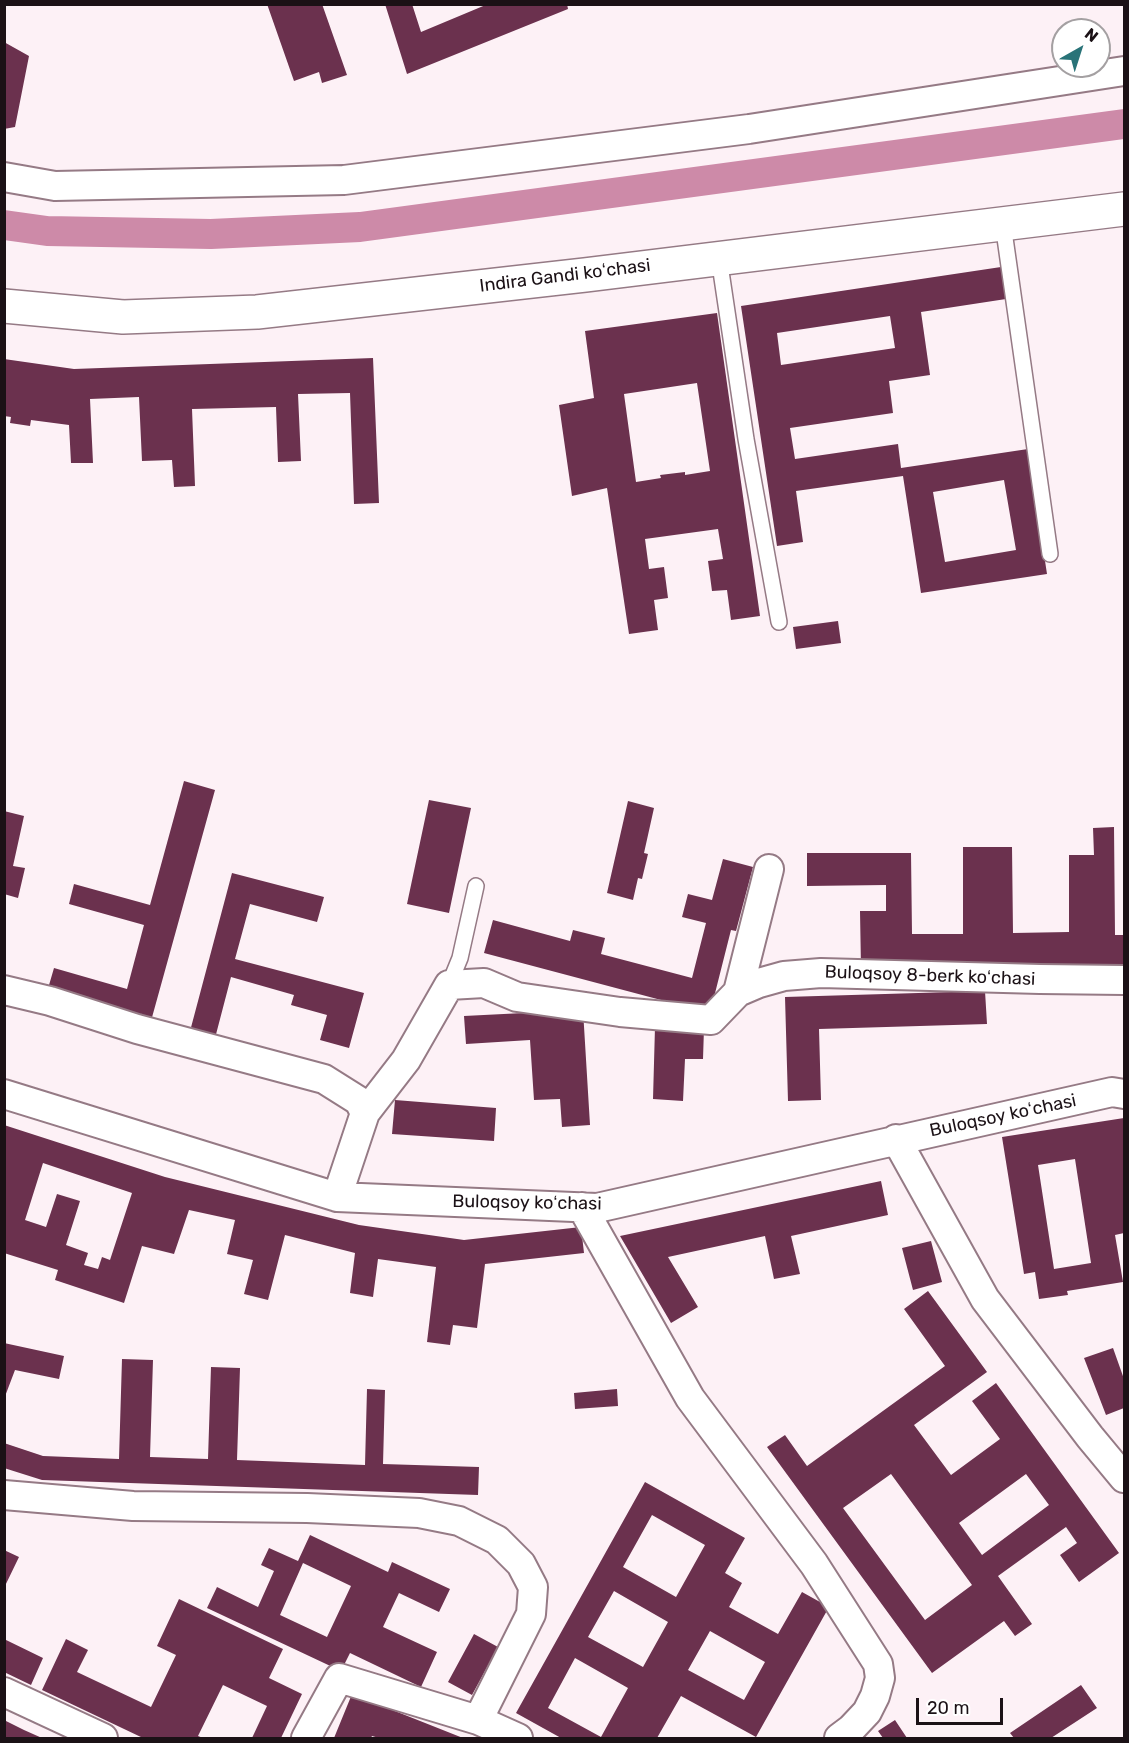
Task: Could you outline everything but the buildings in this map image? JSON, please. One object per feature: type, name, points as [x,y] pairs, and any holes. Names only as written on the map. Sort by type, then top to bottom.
[{"type":"street","points":[[4,177],[55,186],[344,180],[749,129],[1125,71]]},
{"type":"street","name":"Indira Gandi koʻchasi","points":[[4,306],[123,317],[256,312],[1125,209]]},
{"type":"street","name":"Buloqsoy 8-berk koʻchasi","points":[[738,992],[769,869]]},
{"type":"street","name":"Buloqsoy 8-berk koʻchasi","points":[[449,985],[484,983],[517,997],[620,1012],[711,1020],[738,992],[784,976],[821,973],[1125,980]]},
{"type":"street","points":[[337,1197],[365,1113],[406,1060],[449,985]]},
{"type":"street","points":[[4,990],[50,1001],[137,1029],[324,1079],[358,1101],[365,1113]]},
{"type":"street","name":"Buloqsoy koʻchasi","points":[[4,1095],[337,1197],[597,1208],[1112,1092],[1125,1094]]},
{"type":"street","points":[[896,1139],[985,1299],[1090,1437],[1125,1478]]},
{"type":"street","points":[[582,1207],[690,1398],[814,1564],[878,1664],[880,1678],[867,1712],[839,1738]]},
{"type":"street","points":[[4,1495],[133,1506],[307,1508],[420,1513],[459,1521],[497,1540],[521,1564],[533,1587],[531,1614],[478,1720]]},
{"type":"street","points":[[306,1738],[339,1678],[478,1720],[519,1738]]},
{"type":"street","points":[[4,1692],[104,1738]]},
{"type":"lane","points":[[1003,224],[1050,554]]},
{"type":"lane","points":[[719,258],[746,439],[779,622]]},
{"type":"lane","points":[[449,985],[460,958],[476,886]]},
{"type":"waterway","points":[[4,225],[47,231],[211,234],[360,227],[1124,124]]}]
